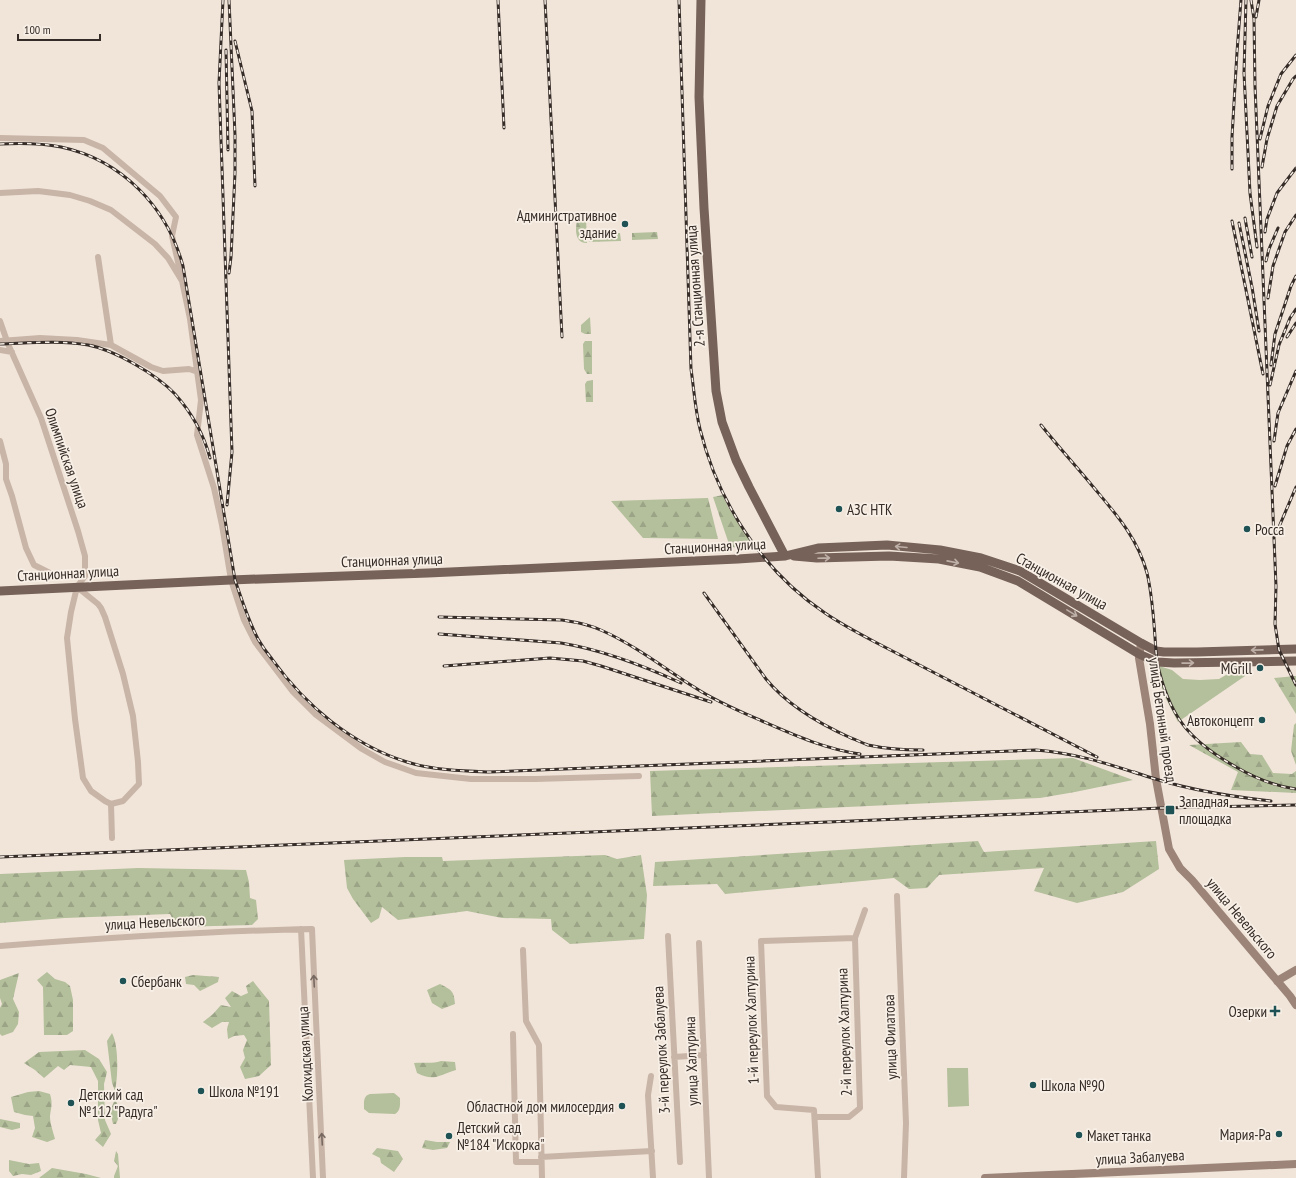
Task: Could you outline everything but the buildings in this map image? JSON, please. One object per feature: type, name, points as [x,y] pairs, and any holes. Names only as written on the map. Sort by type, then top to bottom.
[{"type":"main road","name":"2-я Станционная улица","points":[[700,0],[698,97],[716,390],[722,422],[736,460],[785,556]]},
{"type":"main road","name":"Станционная улица","points":[[785,556],[818,548],[887,545],[940,550],[981,558],[1020,571],[1156,651],[1197,652],[1296,649]]},
{"type":"main road","name":"Станционная улица","points":[[0,590],[731,560],[785,556],[817,558],[889,556],[939,560],[980,567],[1018,581],[1139,654],[1157,662],[1296,661]]},
{"type":"street","points":[[0,138],[84,140],[103,148],[160,196],[176,217],[172,236],[190,319],[201,400],[197,435],[214,488],[231,580],[244,620],[255,642],[293,692],[315,714],[362,749],[385,762],[416,773],[471,779],[639,776]]},
{"type":"street","points":[[0,193],[38,191],[70,195],[90,201],[111,210],[155,244],[168,258],[182,281]]},
{"type":"street","points":[[98,257],[111,345]]},
{"type":"street","name":"Олимпийская улица","points":[[0,320],[7,341],[41,418],[85,556],[85,576]]},
{"type":"street","points":[[0,341],[40,338],[111,345],[151,367],[162,371],[189,369],[198,372]]},
{"type":"street","points":[[0,350],[12,352]]},
{"type":"street","points":[[0,441],[6,464],[6,479],[26,548],[34,565],[50,574],[63,576],[85,576]]},
{"type":"street","points":[[78,587],[98,604],[105,617],[123,674],[133,716],[139,784],[123,801],[111,804],[105,802],[91,791],[84,778],[75,719],[67,638],[71,612],[78,587],[85,576]]},
{"type":"street","name":"улица Бетонный проезд","points":[[1141,643],[1139,658],[1169,849],[1180,868]]},
{"type":"street","points":[[111,804],[112,838]]},
{"type":"street","name":"улица Невельского","points":[[1180,868],[1202,891],[1296,1005]]},
{"type":"street","name":"улица Филатова","points":[[897,896],[906,1124],[904,1178]]},
{"type":"street","name":"2-й переулок Халтурина","points":[[815,1117],[849,1117],[860,1108],[855,938],[865,910]]},
{"type":"street","name":"Колхидская улица","points":[[301,929],[313,1178]]},
{"type":"street","name":"улица Невельского","points":[[0,946],[111,938],[312,929]]},
{"type":"street","name":"Колхидская улица","points":[[312,929],[323,1178]]},
{"type":"street","name":"3-й переулок Забалуева","points":[[668,936],[680,1162]]},
{"type":"street","name":"1-й переулок Халтурина","points":[[815,1117],[814,1110],[776,1107],[767,1096],[761,941],[855,938]]},
{"type":"street","name":"улица Халтурина","points":[[699,943],[709,1178]]},
{"type":"street","points":[[523,950],[526,1021],[539,1046],[542,1178]]},
{"type":"street","points":[[1277,981],[1296,970]]},
{"type":"street","points":[[513,1034],[516,1162],[652,1151]]},
{"type":"street","points":[[674,1057],[704,1055]]},
{"type":"street","points":[[651,1076],[648,1095],[653,1178]]},
{"type":"street","points":[[815,1117],[818,1178]]},
{"type":"street","name":"улица Забалуева","points":[[985,1178],[1296,1164]]},
{"type":"green space","points":[[582,217],[586,217],[587,243],[580,241],[577,235],[577,221]]},
{"type":"green space","points":[[657,232],[658,239],[632,240],[632,233]]},
{"type":"green space","points":[[620,233],[621,241],[589,242],[589,235]]},
{"type":"green space","points":[[590,317],[591,334],[585,334],[581,332],[581,325]]},
{"type":"green space","points":[[585,341],[592,341],[592,374],[587,374],[584,369],[583,344]]},
{"type":"green space","points":[[593,380],[593,402],[586,402],[585,384],[587,381]]},
{"type":"green space","points":[[723,495],[728,507],[755,549],[730,547],[713,497]]},
{"type":"green space","points":[[708,498],[718,539],[643,538],[611,501]]},
{"type":"green space","points":[[1245,664],[1245,676],[1178,722],[1164,695],[1155,668],[1159,666],[1172,670],[1183,679],[1200,680],[1219,679]]},
{"type":"green space","points":[[1296,676],[1296,714],[1274,678]]},
{"type":"green space","points":[[1296,723],[1296,765],[1291,751],[1294,725]]},
{"type":"green space","points":[[1241,742],[1250,754],[1262,755],[1273,773],[1292,774],[1296,771],[1296,793],[1231,790],[1238,772],[1189,745]]},
{"type":"green space","points":[[1073,758],[1133,780],[1040,798],[652,816],[650,771]]},
{"type":"green space","points":[[978,841],[984,852],[1156,841],[1159,869],[1123,892],[1077,903],[1034,891],[1044,868],[939,875],[927,888],[909,889],[894,878],[725,894],[717,884],[653,886],[655,862]]},
{"type":"green space","points":[[605,855],[617,859],[641,855],[647,895],[644,939],[570,944],[552,930],[551,919],[502,918],[467,911],[398,920],[382,907],[379,918],[371,923],[353,899],[347,888],[344,860],[442,857],[443,861]]},
{"type":"green space","points":[[138,868],[246,870],[249,882],[250,898],[256,900],[258,919],[252,925],[177,927],[170,914],[65,918],[0,923],[0,874]]},
{"type":"green space","points":[[47,972],[55,979],[65,982],[70,986],[73,1000],[73,1031],[67,1035],[44,1035],[43,987],[37,980]]},
{"type":"green space","points":[[19,973],[13,999],[19,1012],[18,1024],[13,1032],[2,1036],[0,1034],[0,1008],[2,1004],[0,998],[0,980]]},
{"type":"green space","points":[[193,975],[219,977],[218,982],[200,991],[194,985],[186,984],[185,977]]},
{"type":"green space","points":[[253,981],[269,1001],[271,1065],[259,1076],[245,1079],[240,1067],[245,1058],[243,1050],[247,1040],[244,1035],[234,1036],[228,1039],[227,1029],[229,1022],[222,1022],[212,1028],[203,1022],[221,1005],[231,1007],[225,998],[232,991],[241,996],[248,993],[246,986]]},
{"type":"green space","points":[[440,984],[453,993],[455,1004],[442,1009],[432,1003],[427,990]]},
{"type":"green space","points":[[112,1033],[116,1046],[117,1062],[115,1091],[112,1083],[107,1041]]},
{"type":"green space","points":[[85,1050],[99,1059],[107,1072],[104,1084],[105,1120],[111,1134],[103,1147],[95,1140],[101,1133],[98,1120],[98,1081],[91,1067],[70,1065],[64,1070],[58,1066],[44,1078],[24,1063],[39,1052]]},
{"type":"green space","points":[[434,1062],[455,1062],[456,1070],[436,1077],[428,1077],[417,1073],[414,1063]]},
{"type":"green space","points":[[947,1068],[968,1068],[969,1106],[948,1107]]},
{"type":"green space","points":[[39,1091],[50,1094],[52,1105],[50,1119],[55,1139],[47,1142],[32,1137],[35,1128],[33,1116],[14,1112],[11,1097],[28,1092]]},
{"type":"green space","points":[[394,1093],[400,1098],[400,1105],[397,1113],[369,1113],[364,1109],[364,1100],[366,1096],[370,1094]]},
{"type":"green space","points":[[115,1099],[119,1109],[119,1115],[116,1124],[113,1124],[110,1111]]},
{"type":"green space","points":[[0,1119],[20,1123],[20,1128],[12,1130],[0,1127]]},
{"type":"green space","points":[[425,1140],[450,1142],[447,1148],[433,1150],[422,1148]]},
{"type":"green space","points":[[377,1148],[398,1151],[403,1159],[394,1172],[381,1163],[380,1158],[372,1154]]},
{"type":"green space","points":[[116,1151],[118,1154],[120,1178],[114,1178],[118,1166],[114,1161]]},
{"type":"green space","points":[[9,1160],[29,1164],[39,1163],[41,1171],[31,1175],[22,1174],[13,1176],[9,1171]]},
{"type":"green space","points":[[52,1168],[86,1174],[101,1178],[39,1178]]},
{"type":"railway","points":[[223,0],[219,83],[232,452],[227,505]]},
{"type":"railway","points":[[229,0],[235,135],[235,173],[229,273]]},
{"type":"railway","points":[[498,0],[504,128]]},
{"type":"railway","points":[[545,0],[562,337]]},
{"type":"railway","points":[[679,0],[691,369],[700,429],[718,483],[731,508],[746,533],[781,577],[802,596],[825,613],[843,625],[875,642],[1097,757]]},
{"type":"railway","points":[[1232,169],[1232,137],[1241,0]]},
{"type":"railway","points":[[1246,0],[1244,73],[1250,193],[1257,247]]},
{"type":"railway","points":[[1251,0],[1254,19],[1255,86],[1276,586],[1275,624],[1279,650],[1296,685]]},
{"type":"railway","points":[[1256,17],[1259,0]]},
{"type":"railway","points":[[235,41],[252,111],[255,186]]},
{"type":"railway","points":[[226,50],[228,150]]},
{"type":"railway","points":[[1260,139],[1268,106],[1281,74],[1296,55]]},
{"type":"railway","points":[[1262,167],[1267,139],[1277,106],[1296,76]]},
{"type":"railway","points":[[0,144],[15,143],[61,147],[83,153],[104,163],[139,189],[166,224],[176,244],[183,266],[235,580],[248,617],[254,632],[263,647],[299,692],[331,721],[367,745],[387,755],[417,765],[448,770],[489,772],[1036,750],[1063,753],[1139,774]]},
{"type":"railway","points":[[1265,232],[1267,219],[1277,193],[1296,168]]},
{"type":"railway","points":[[1268,298],[1273,266],[1285,232],[1296,215]]},
{"type":"railway","points":[[1245,218],[1252,257]]},
{"type":"railway","points":[[1232,221],[1263,374]]},
{"type":"railway","points":[[1239,223],[1259,331]]},
{"type":"railway","points":[[1266,261],[1269,249],[1278,228]]},
{"type":"railway","points":[[1271,365],[1275,334],[1291,286],[1296,276]]},
{"type":"railway","points":[[1270,385],[1279,345],[1290,318],[1296,309]]},
{"type":"railway","points":[[1287,337],[1296,323]]},
{"type":"railway","points":[[0,344],[55,342],[77,343],[99,348],[135,364],[158,379],[181,401],[201,432],[210,458]]},
{"type":"railway","points":[[1274,441],[1278,413],[1296,371]]},
{"type":"railway","points":[[1041,425],[1116,514],[1137,547],[1143,560],[1149,584],[1157,662],[1168,697],[1183,725],[1205,747],[1250,775],[1280,786],[1296,789]]},
{"type":"railway","points":[[1275,486],[1287,446],[1296,429]]},
{"type":"railway","points":[[1276,534],[1296,487]]},
{"type":"railway","points":[[704,593],[766,679],[794,706],[828,727],[868,745],[896,749],[923,750]]},
{"type":"railway","points":[[439,617],[562,620],[594,627],[627,643],[702,692],[727,706],[810,741],[834,749],[860,754]]},
{"type":"railway","points":[[439,634],[561,643],[577,646],[622,659],[681,683]]},
{"type":"railway","points":[[444,666],[550,658],[583,661],[711,702]]},
{"type":"railway","points":[[1134,772],[1168,783],[1202,791],[1271,801]]},
{"type":"railway","points":[[0,857],[1162,808],[1296,805]]},
{"type":"place","name":"Административное здание","points":[[625,224]]},
{"type":"place","name":"АЗС НТК","points":[[839,509]]},
{"type":"place","name":"Росса","points":[[1247,529]]},
{"type":"place","name":"MGrill","points":[[1260,668]]},
{"type":"place","name":"Автоконцепт","points":[[1262,720]]},
{"type":"place","name":"Западная площадка","points":[[1170,810]]},
{"type":"place","name":"Сбербанк","points":[[123,981]]},
{"type":"place","name":"Озерки","points":[[1275,1011]]},
{"type":"place","name":"Школа №90","points":[[1033,1085]]},
{"type":"place","name":"Школа №191","points":[[201,1091]]},
{"type":"place","name":"Детский сад №112 \"Радуга\"","points":[[71,1103]]},
{"type":"place","name":"Областной дом милосердия","points":[[622,1106]]},
{"type":"place","name":"Мария-Ра","points":[[1279,1134]]},
{"type":"place","name":"Макет танка","points":[[1079,1135]]},
{"type":"place","name":"Детский сад №184 \"Искорка\"","points":[[449,1136]]}]
